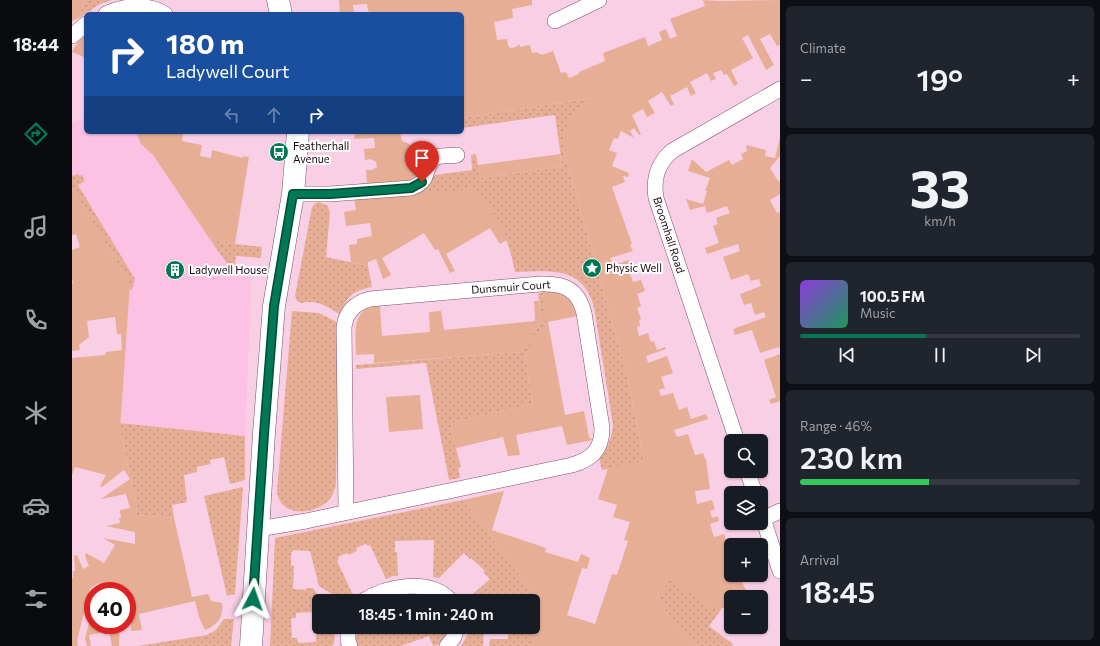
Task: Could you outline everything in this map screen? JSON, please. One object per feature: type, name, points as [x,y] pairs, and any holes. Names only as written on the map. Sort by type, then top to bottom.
[{"type":"street","points":[[555,21],[599,0]]},
{"type":"street","points":[[112,12],[123,8],[140,6],[152,8],[161,12]]},
{"type":"street","points":[[72,36],[84,26]]},
{"type":"street","name":"Broomhall Road","points":[[735,434],[656,198],[655,179],[663,160],[676,147],[780,90]]},
{"type":"street","points":[[248,640],[258,529],[274,306],[293,194],[298,134]]},
{"type":"street","points":[[293,194],[330,194],[411,188],[422,182],[431,162],[434,159],[440,156],[457,155]]},
{"type":"street","name":"Dunsmuir Court","points":[[258,529],[281,526],[572,465],[589,458],[594,454],[600,442],[602,435],[601,419],[584,312],[582,305],[574,293],[570,289],[558,284],[540,284],[370,299],[360,302],[353,307],[346,317],[344,327],[346,512]]},
{"type":"street","points":[[768,514],[780,511]]},
{"type":"street","points":[[767,530],[780,570]]},
{"type":"street","points":[[378,594],[402,587],[413,586],[430,588],[443,594]]},
{"type":"street","points":[[347,634],[350,646]]},
{"type":"street","points":[[448,646],[455,634]]},
{"type":"shaded area","points":[[72,0],[84,0],[79,18],[72,21]]},
{"type":"shaded area","points":[[84,0],[112,0],[100,4],[88,12],[84,12],[84,15],[79,18]]},
{"type":"shaded area","points":[[339,0],[532,0],[532,5],[512,9],[513,18],[494,22],[497,40],[507,39],[508,46],[511,48],[516,47],[519,44],[520,47],[530,45],[532,53],[536,52],[542,55],[553,51],[561,73],[566,72],[569,78],[605,61],[603,53],[645,37],[648,46],[662,40],[659,32],[666,29],[670,39],[677,36],[670,19],[705,6],[703,0],[780,0],[780,44],[777,46],[770,34],[760,39],[774,65],[766,70],[748,35],[742,38],[753,58],[731,70],[738,84],[734,86],[727,74],[724,75],[721,70],[713,73],[716,79],[711,81],[707,73],[690,82],[696,93],[691,96],[687,87],[670,96],[674,104],[671,106],[662,92],[648,101],[655,113],[647,117],[643,109],[632,115],[641,134],[639,135],[634,128],[630,131],[634,138],[621,131],[618,139],[614,138],[609,150],[617,153],[612,166],[629,173],[628,177],[623,176],[625,182],[612,187],[632,244],[630,245],[633,251],[610,258],[613,266],[628,260],[631,270],[629,271],[633,282],[641,280],[645,291],[637,294],[641,306],[637,308],[641,319],[639,321],[640,326],[637,327],[639,336],[648,333],[651,342],[654,341],[657,350],[665,347],[666,349],[646,356],[648,363],[667,356],[673,373],[661,377],[665,388],[659,390],[661,396],[673,393],[679,410],[687,407],[691,419],[706,414],[708,419],[674,430],[677,437],[688,434],[695,455],[703,453],[706,459],[710,489],[695,491],[697,504],[712,500],[715,509],[710,511],[712,518],[718,516],[719,521],[710,524],[714,537],[724,534],[725,538],[724,582],[742,582],[746,590],[724,590],[724,608],[710,607],[667,578],[666,587],[656,599],[695,646],[531,646],[531,634],[540,634],[540,594],[531,594],[531,591],[463,500],[504,491],[492,530],[546,548],[545,552],[578,562],[581,554],[590,558],[587,569],[582,568],[567,615],[595,624],[612,574],[617,575],[628,541],[624,540],[630,522],[613,517],[617,505],[598,499],[608,468],[644,461],[626,371],[563,149],[564,133],[570,120],[579,109],[592,99],[590,98],[464,118],[464,12],[370,12],[368,11],[367,4],[353,5],[354,12],[340,12]]},
{"type":"shaded area","points":[[84,36],[84,57],[72,52],[77,43]]},
{"type":"shaded area","points":[[590,98],[592,100],[579,109],[570,120],[564,134],[563,149],[626,371],[644,461],[602,470],[599,457],[609,442],[613,425],[594,307],[589,293],[582,284],[573,277],[563,273],[540,271],[515,272],[511,254],[505,238],[498,222],[488,206],[410,194],[428,176],[472,170],[471,155],[476,154],[480,178],[562,166],[555,115],[464,128],[464,118]]},
{"type":"shaded area","points":[[84,119],[84,134],[137,134],[141,144],[153,155],[230,268],[252,271],[245,436],[120,423],[130,284],[72,188],[72,122]]},
{"type":"shaded area","points":[[137,134],[183,134],[182,141],[202,145],[200,156],[211,158],[212,150],[243,158],[243,156],[249,157],[235,244],[209,238],[153,155],[141,144]]},
{"type":"shaded area","points":[[355,134],[400,134],[402,141],[414,148],[419,158],[420,164],[416,175],[411,180],[350,187],[350,185],[367,183],[366,170],[372,170],[377,167],[376,162],[371,159],[365,160],[364,149],[375,148],[374,138],[354,139]]},
{"type":"shaded area","points":[[780,137],[780,156],[770,168],[778,181],[780,181],[780,194],[770,200],[777,213],[780,212],[780,350],[779,347],[760,353],[752,330],[735,335],[733,329],[766,317],[764,312],[755,315],[751,303],[744,305],[740,294],[761,286],[759,279],[751,281],[748,274],[731,280],[723,257],[740,251],[738,244],[707,254],[705,248],[719,243],[713,226],[718,224],[716,218],[730,213],[727,206],[707,213],[705,206],[690,210],[686,199],[703,204],[707,191],[705,191],[710,178],[688,171],[692,159],[706,172],[729,160],[732,165],[743,159],[741,154],[747,151],[746,145],[766,150],[765,156],[775,158]]},
{"type":"shaded area","points":[[560,154],[562,166],[480,178],[478,165]]},
{"type":"shaded area","points":[[78,174],[79,176],[82,175],[85,181],[78,185],[135,279],[132,290],[129,289],[130,284],[72,188],[72,176]]},
{"type":"shaded area","points":[[72,188],[130,284],[120,430],[137,506],[136,515],[174,518],[192,597],[208,594],[211,601],[222,603],[222,612],[219,620],[213,626],[205,630],[199,617],[195,601],[139,614],[142,630],[136,631],[136,582],[84,582],[84,612],[77,641],[78,646],[72,646],[72,578],[73,571],[75,571],[74,556],[77,555],[83,569],[89,566],[85,556],[86,553],[104,563],[115,545],[103,538],[135,544],[135,532],[106,526],[120,523],[120,510],[130,508],[126,494],[101,499],[130,479],[124,470],[102,487],[100,486],[106,475],[75,467],[72,475],[72,358],[105,355],[106,352],[122,350],[121,334],[117,334],[115,317],[87,321],[89,337],[79,345],[80,350],[72,351],[72,250],[80,247],[76,234],[72,235]]},
{"type":"shaded area","points":[[473,189],[493,213],[507,240],[500,244],[490,228],[446,254],[455,271],[450,273],[438,249],[435,250],[424,233],[382,258],[391,275],[383,279],[376,259],[368,262],[368,266],[351,262],[349,245],[357,244],[357,239],[372,236],[370,223],[346,226],[344,212],[356,210],[354,198]]},
{"type":"shaded area","points":[[319,202],[328,206],[330,213],[326,257],[368,266],[372,287],[360,290],[351,295],[345,303],[341,315],[317,303],[301,303],[297,301],[295,296],[312,207]]},
{"type":"shaded area","points":[[209,238],[235,244],[262,247],[261,258],[236,256],[235,267],[259,270],[252,271],[231,269]]},
{"type":"shaded area","points":[[551,291],[565,296],[571,302],[577,316],[548,322],[565,415],[584,411],[589,437],[593,440],[567,445],[562,426],[516,435],[520,455],[508,456],[503,437],[456,448],[461,467],[458,468],[451,423],[533,404],[525,355],[546,321],[543,292]]},
{"type":"shaded area","points":[[543,292],[547,321],[525,355],[533,404],[451,423],[460,478],[449,480],[426,363],[356,369],[356,365],[521,352],[542,321],[538,293]]},
{"type":"shaded area","points":[[534,301],[539,301],[542,321],[521,352],[374,363],[374,354],[356,355],[356,330],[359,316],[370,308],[380,306],[382,336],[430,332],[429,312],[441,311],[444,330],[535,321]]},
{"type":"shaded area","points":[[292,311],[319,313],[339,323],[336,486],[329,500],[323,505],[306,511],[298,511],[284,506],[279,500],[277,491]]},
{"type":"shaded area","points":[[780,354],[780,401],[771,404],[769,400],[776,397],[764,360]]},
{"type":"shaded area","points":[[420,395],[423,429],[389,432],[386,397]]},
{"type":"shaded area","points":[[120,423],[245,436],[245,480],[230,484],[224,457],[210,460],[211,464],[197,467],[197,472],[184,475],[187,502],[172,505],[174,518],[136,515],[137,506],[120,430]]},
{"type":"shaded area","points":[[243,487],[235,594],[227,596],[204,496]]},
{"type":"shaded area","points":[[463,500],[531,591],[531,594],[473,594],[490,579],[483,572],[485,571],[464,553],[439,578],[433,577],[434,540],[395,541],[398,576],[393,576],[386,579],[370,545],[368,546],[366,544],[356,548],[357,551],[349,555],[347,553],[338,557],[339,560],[337,561],[353,594],[332,594],[319,586],[310,551],[293,550],[293,552],[291,552],[291,565],[294,566],[293,589],[306,590],[306,588],[313,588],[317,594],[312,594],[312,612],[296,613],[296,618],[291,618],[292,638],[297,638],[298,643],[316,642],[316,634],[335,634],[334,644],[332,646],[270,646],[275,538]]},
{"type":"shaded area","points":[[667,577],[710,607],[723,607],[709,626],[733,644],[732,646],[695,646],[656,599]]},
{"type":"shaded area","points":[[224,619],[234,619],[231,646],[138,646],[207,635],[216,630]]},
{"type":"shaded area","points":[[86,634],[94,634],[89,635],[91,646],[87,646],[85,638]]},
{"type":"shaded area","points":[[110,634],[120,634],[119,646],[112,646]]},
{"type":"shaded area","points":[[354,634],[447,634],[444,640],[436,646],[433,646],[429,636],[401,646],[355,646]]},
{"type":"shaded area","points":[[468,634],[484,634],[483,646],[461,646]]},
{"type":"shaded area","points":[[508,634],[531,634],[531,646],[489,646],[490,639],[508,639]]},
{"type":"place","name":"Featherhall Avenue","points":[[279,152]]},
{"type":"place","name":"Physic Well","points":[[592,268]]},
{"type":"place","name":"Ladywell House","points":[[175,270]]},
{"type":"route","points":[[253,599],[274,306],[293,194],[314,195],[381,191],[411,188],[422,182]]}]
